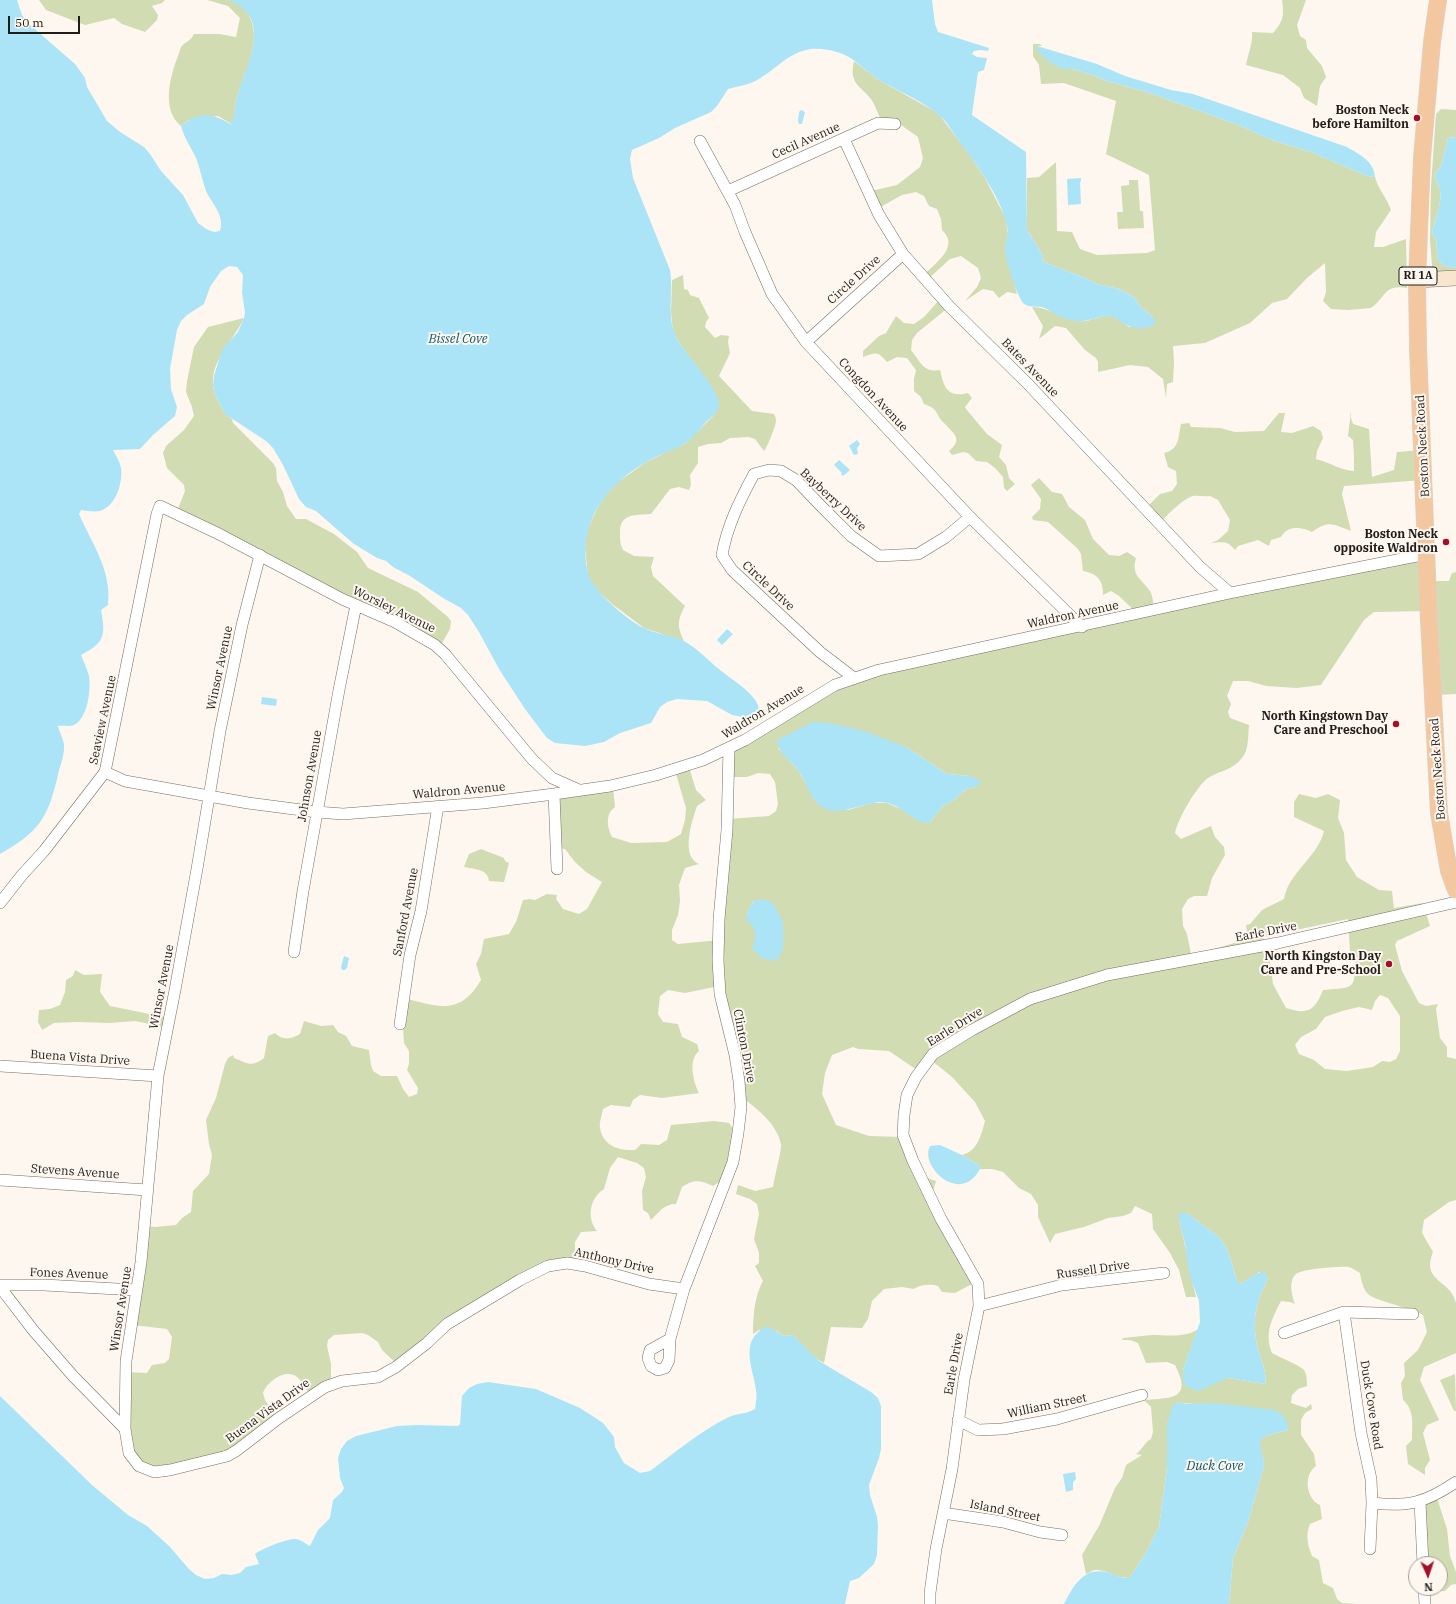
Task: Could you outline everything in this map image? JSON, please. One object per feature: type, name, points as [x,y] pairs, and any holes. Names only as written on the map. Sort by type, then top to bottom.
[{"type":"main road","name":"Boston Neck Road","points":[[1438,0],[1432,42],[1423,150],[1418,280],[1418,348],[1428,608],[1439,813],[1449,871],[1456,890]]},
{"type":"street","name":"Cecil Avenue","points":[[728,191],[878,123],[895,124]]},
{"type":"street","name":"Bates Avenue","points":[[844,138],[878,214],[902,254],[949,306],[1028,384],[1200,567],[1230,593]]},
{"type":"street","name":"Congdon Avenue","points":[[700,141],[736,205],[748,239],[772,294],[806,342],[970,518],[1082,627]]},
{"type":"street","name":"Circle Drive","points":[[806,342],[902,254]]},
{"type":"street","points":[[1418,280],[1456,278]]},
{"type":"street","name":"Bayberry Drive","points":[[760,473],[768,470],[781,471],[796,480],[851,536],[879,556],[918,554],[946,537],[970,518]]},
{"type":"street","name":"Circle Drive","points":[[760,473],[754,474],[743,494],[725,538],[722,555],[732,570],[798,632],[820,652],[854,678]]},
{"type":"street","name":"Worsley Avenue","points":[[159,509],[160,506],[219,534],[356,605],[394,622],[435,645],[445,654],[532,759],[552,778],[579,790]]},
{"type":"street","name":"Seaview Avenue","points":[[0,903],[22,875],[44,851],[105,772],[159,509]]},
{"type":"street","name":"Waldron Avenue","points":[[105,772],[125,781],[248,803],[343,814],[483,803],[610,786],[656,775],[703,760],[745,740],[835,684],[905,663],[1082,627],[1230,593],[1427,554]]},
{"type":"street","name":"Winsor Avenue","points":[[125,1429],[126,1361],[141,1262],[158,1076],[210,796],[220,731],[231,676],[260,555]]},
{"type":"street","name":"Johnson Avenue","points":[[294,952],[317,812],[350,630],[356,605]]},
{"type":"street","name":"Clinton Drive","points":[[670,1339],[684,1289],[733,1162],[740,1113],[739,1081],[735,1055],[720,994],[718,960],[719,919],[727,830],[729,748]]},
{"type":"street","points":[[554,794],[557,869]]},
{"type":"street","name":"Sanford Avenue","points":[[400,1024],[410,955],[421,911],[438,806]]},
{"type":"street","name":"Earle Drive","points":[[930,1604],[936,1549],[952,1469],[958,1420],[979,1306],[978,1284],[941,1219],[913,1161],[903,1135],[907,1095],[916,1077],[933,1054],[972,1030],[1030,999],[1107,975],[1278,943],[1456,902]]},
{"type":"street","name":"Buena Vista Drive","points":[[0,1066],[158,1076]]},
{"type":"street","name":"Stevens Avenue","points":[[0,1180],[148,1190]]},
{"type":"street","name":"Anthony Drive","points":[[477,1307],[520,1280],[548,1266],[567,1263],[585,1266],[648,1284],[684,1289]]},
{"type":"street","name":"Russell Drive","points":[[979,1306],[1062,1285],[1164,1273]]},
{"type":"street","name":"Fones Avenue","points":[[0,1286],[44,1285],[136,1290]]},
{"type":"street","points":[[0,1286],[33,1330],[73,1376],[125,1429]]},
{"type":"street","name":"Buena Vista Drive","points":[[125,1429],[129,1453],[139,1466],[154,1472],[170,1470],[227,1456],[236,1451],[285,1413],[325,1387],[342,1381],[378,1377],[396,1367],[427,1343],[447,1324],[477,1307]]},
{"type":"street","points":[[1284,1333],[1344,1312],[1413,1314]]},
{"type":"street","name":"Duck Cove Road","points":[[1344,1312],[1361,1433],[1371,1479],[1372,1503],[1370,1549]]},
{"type":"street","name":"William Street","points":[[958,1420],[978,1430],[1003,1429],[1057,1419],[1142,1395]]},
{"type":"street","points":[[1372,1503],[1396,1506],[1420,1502],[1439,1494],[1456,1482]]},
{"type":"street","points":[[1420,1502],[1423,1556]]},
{"type":"street","name":"Island Street","points":[[943,1513],[1003,1522],[1040,1532],[1062,1534]]},
{"type":"green space","points":[[39,0],[165,0],[162,3],[152,6],[158,15],[157,20],[145,32],[122,24],[114,18],[85,25],[46,10]]},
{"type":"green space","points":[[207,0],[229,0],[237,3],[245,9],[252,24],[254,34],[252,54],[237,98],[232,124],[218,116],[189,120],[181,126],[171,111],[169,92],[172,73],[181,47],[194,34],[219,34],[236,37],[240,18],[228,6]]},
{"type":"green space","points":[[1282,0],[1306,0],[1297,25],[1300,36],[1306,40],[1307,48],[1322,66],[1326,77],[1320,86],[1317,106],[1304,98],[1300,88],[1283,75],[1246,65],[1252,32],[1273,33],[1282,18]]},
{"type":"green space","points":[[1033,44],[1040,44],[1042,46],[1037,46],[1063,69],[1073,69],[1103,80],[1150,93],[1241,126],[1269,139],[1311,152],[1367,176],[1375,177],[1378,186],[1391,210],[1376,232],[1374,247],[1383,247],[1406,239],[1407,288],[1399,287],[1389,290],[1371,308],[1348,310],[1331,309],[1323,301],[1326,292],[1325,263],[1307,278],[1287,299],[1272,303],[1250,323],[1205,343],[1173,346],[1173,382],[1167,384],[1166,398],[1163,379],[1148,367],[1130,365],[1098,372],[1098,362],[1096,358],[1085,350],[1066,328],[1055,326],[1039,339],[1043,326],[1032,307],[1044,309],[1079,321],[1087,321],[1109,316],[1129,327],[1153,317],[1139,305],[1134,297],[1119,289],[1097,284],[1044,262],[1042,254],[1027,230],[1027,178],[1039,177],[1056,162],[1057,231],[1072,232],[1080,249],[1097,255],[1147,253],[1155,250],[1149,175],[1106,154],[1116,101],[1064,83],[1041,84],[1039,65],[1033,56]]},
{"type":"green space","points":[[854,61],[877,79],[938,113],[969,154],[985,178],[1006,219],[1013,278],[1017,294],[1007,292],[999,298],[993,291],[983,289],[965,301],[977,287],[981,278],[978,268],[961,256],[950,259],[927,280],[924,275],[940,260],[947,248],[948,242],[947,236],[942,230],[941,219],[937,209],[929,206],[924,196],[916,192],[902,195],[877,209],[871,191],[897,185],[920,167],[923,158],[918,137],[891,118],[883,122],[881,120],[873,102],[855,81],[853,76]]},
{"type":"green space","points":[[1441,109],[1456,110],[1456,137],[1448,138],[1441,166],[1436,172],[1435,179],[1440,191],[1440,205],[1432,232],[1436,240],[1438,260],[1444,266],[1456,268],[1456,279],[1424,277],[1432,266],[1430,239],[1431,186],[1436,114]]},
{"type":"green space","points":[[1129,180],[1138,180],[1140,211],[1143,211],[1144,228],[1118,229],[1117,212],[1123,212],[1121,186],[1129,185]]},
{"type":"green space","points":[[683,275],[684,289],[688,290],[690,295],[699,298],[709,318],[705,327],[715,338],[721,335],[729,336],[728,342],[730,353],[719,376],[752,411],[774,414],[776,418],[775,427],[764,451],[755,439],[749,437],[730,438],[721,443],[708,444],[698,447],[698,463],[690,475],[691,485],[689,490],[679,487],[670,489],[651,514],[630,516],[623,521],[620,539],[623,550],[634,556],[654,557],[651,567],[653,576],[685,606],[679,620],[680,632],[684,641],[644,628],[612,604],[598,591],[591,583],[588,575],[585,548],[588,528],[598,507],[604,497],[618,482],[646,462],[686,443],[714,415],[699,369],[684,350],[673,332],[671,312],[672,280]]},
{"type":"green space","points":[[941,298],[949,307],[917,333],[912,340],[911,350],[923,366],[930,370],[940,370],[945,386],[948,390],[955,394],[968,393],[972,398],[965,407],[966,409],[987,434],[1002,445],[999,457],[1006,465],[1009,478],[1015,484],[1007,491],[1004,488],[1003,477],[987,462],[976,461],[968,453],[963,452],[952,455],[949,451],[956,443],[956,436],[941,420],[935,410],[924,404],[921,397],[914,391],[916,370],[907,358],[897,357],[887,362],[879,354],[874,353],[863,357],[863,351],[879,336],[886,333],[896,316],[904,323],[914,324],[924,317]]},
{"type":"green space","points":[[244,318],[220,356],[213,376],[213,387],[222,408],[232,419],[233,423],[273,463],[276,468],[277,481],[283,492],[287,506],[296,519],[306,519],[334,534],[357,552],[368,568],[418,592],[448,617],[451,621],[450,629],[441,645],[176,514],[185,491],[184,485],[167,468],[163,453],[166,446],[184,430],[194,416],[186,392],[194,347],[208,327]]},
{"type":"green space","points":[[1351,411],[1353,424],[1369,429],[1372,477],[1394,470],[1397,452],[1423,450],[1423,480],[1344,486],[1342,494],[1351,531],[1331,524],[1318,528],[1312,532],[1295,528],[1287,530],[1281,537],[1271,540],[1269,546],[1258,540],[1238,546],[1235,550],[1224,542],[1211,543],[1218,540],[1228,531],[1230,520],[1218,500],[1210,496],[1189,497],[1176,507],[1160,523],[1148,506],[1160,494],[1172,491],[1177,484],[1176,471],[1168,467],[1164,453],[1176,446],[1181,424],[1189,423],[1191,427],[1220,428],[1235,432],[1264,431],[1279,413],[1285,413],[1281,432],[1292,433],[1313,426],[1321,431],[1323,438],[1317,451],[1316,459],[1345,470],[1354,471],[1353,440],[1348,436]]},
{"type":"green space","points":[[1039,478],[1052,492],[1062,494],[1069,507],[1085,520],[1093,539],[1109,555],[1119,556],[1127,552],[1136,558],[1136,573],[1150,591],[1155,610],[1421,556],[1430,581],[1449,581],[1452,573],[1456,572],[1456,694],[1438,695],[1428,611],[1374,612],[1364,620],[1321,685],[1297,688],[1266,686],[1248,681],[1233,681],[1227,696],[1231,704],[1228,712],[1230,718],[1249,725],[1246,751],[1242,758],[1234,765],[1203,782],[1188,804],[1175,833],[1181,839],[1211,826],[1215,837],[1224,847],[1225,855],[1212,878],[1207,896],[1194,896],[1188,899],[1182,909],[1183,926],[1187,934],[1191,954],[1193,955],[1248,939],[1246,925],[1250,924],[1262,910],[1284,899],[1291,881],[1316,849],[1324,831],[1294,817],[1294,802],[1299,794],[1316,798],[1328,794],[1340,800],[1338,818],[1344,833],[1346,860],[1357,877],[1379,890],[1392,891],[1394,908],[1423,903],[1430,926],[1397,941],[1395,945],[1402,971],[1419,1003],[1426,1006],[1438,1004],[1436,1009],[1440,1038],[1447,1047],[1447,1057],[1456,1059],[1456,1200],[1449,1202],[1424,1220],[1422,1233],[1433,1252],[1430,1262],[1431,1270],[1438,1280],[1449,1289],[1456,1303],[1456,1353],[1424,1367],[1420,1380],[1439,1420],[1427,1425],[1423,1433],[1430,1460],[1425,1468],[1425,1475],[1408,1464],[1406,1446],[1412,1440],[1412,1418],[1407,1404],[1403,1400],[1401,1383],[1405,1376],[1404,1363],[1418,1350],[1427,1332],[1423,1315],[1371,1296],[1364,1289],[1360,1273],[1352,1268],[1321,1268],[1299,1272],[1296,1274],[1291,1284],[1295,1304],[1281,1301],[1272,1320],[1269,1333],[1272,1353],[1302,1368],[1306,1376],[1307,1386],[1298,1389],[1292,1395],[1291,1403],[1306,1408],[1311,1404],[1312,1409],[1305,1413],[1301,1420],[1301,1435],[1314,1454],[1316,1466],[1309,1475],[1308,1487],[1312,1498],[1320,1505],[1322,1519],[1310,1524],[1308,1528],[1307,1536],[1309,1548],[1312,1556],[1319,1560],[1323,1583],[1333,1588],[1337,1599],[1342,1603],[1357,1604],[1229,1604],[1233,1558],[1248,1522],[1264,1466],[1259,1440],[1268,1435],[1288,1430],[1219,1404],[1189,1404],[1177,1402],[1167,1424],[1167,1468],[1159,1527],[1146,1553],[1130,1577],[1125,1578],[1100,1570],[1094,1570],[1086,1574],[1082,1555],[1100,1524],[1115,1488],[1122,1478],[1126,1465],[1142,1455],[1136,1454],[1151,1439],[1153,1432],[1151,1407],[1144,1400],[1163,1399],[1176,1395],[1180,1391],[1182,1385],[1175,1365],[1167,1362],[1146,1363],[1138,1343],[1130,1340],[1122,1340],[1123,1338],[1152,1335],[1182,1335],[1198,1329],[1183,1370],[1223,1379],[1228,1378],[1265,1384],[1266,1379],[1257,1345],[1255,1318],[1258,1303],[1268,1278],[1259,1272],[1241,1284],[1237,1281],[1228,1251],[1220,1238],[1187,1213],[1179,1220],[1196,1297],[1186,1297],[1179,1270],[1170,1253],[1153,1229],[1152,1214],[1135,1206],[1131,1213],[1123,1216],[1108,1218],[1084,1227],[1055,1234],[1050,1243],[1038,1217],[1038,1205],[1031,1194],[1019,1188],[1003,1172],[992,1169],[980,1169],[980,1166],[962,1155],[972,1150],[978,1142],[985,1121],[975,1102],[952,1077],[931,1060],[920,1072],[889,1051],[858,1049],[853,1047],[832,1055],[825,1073],[822,1094],[836,1125],[869,1136],[902,1137],[927,1178],[936,1181],[931,1198],[974,1283],[955,1293],[942,1292],[938,1286],[932,1285],[922,1285],[914,1289],[902,1287],[884,1289],[872,1301],[868,1319],[862,1328],[831,1327],[824,1363],[811,1354],[793,1335],[784,1336],[776,1331],[759,1330],[753,1334],[756,1301],[763,1281],[755,1266],[759,1263],[759,1253],[754,1239],[759,1214],[757,1204],[750,1199],[736,1194],[738,1185],[755,1191],[773,1187],[781,1144],[775,1129],[770,1122],[739,1095],[719,986],[685,993],[668,990],[660,996],[658,1014],[663,1022],[678,1024],[682,1037],[697,1044],[699,1051],[694,1059],[693,1077],[699,1093],[662,1098],[640,1095],[633,1100],[630,1107],[611,1105],[603,1109],[600,1128],[604,1139],[608,1143],[623,1150],[635,1150],[641,1144],[659,1145],[667,1140],[671,1125],[714,1121],[729,1123],[738,1136],[727,1177],[713,1186],[697,1181],[686,1184],[682,1187],[676,1204],[668,1205],[659,1211],[651,1220],[648,1213],[643,1210],[642,1191],[646,1177],[644,1168],[637,1163],[618,1157],[610,1168],[604,1189],[595,1198],[591,1208],[591,1220],[597,1231],[581,1232],[575,1242],[575,1264],[558,1265],[447,1325],[399,1366],[382,1350],[378,1342],[368,1335],[362,1333],[334,1335],[328,1340],[327,1346],[331,1364],[331,1386],[311,1395],[301,1381],[292,1375],[282,1375],[272,1381],[263,1393],[265,1400],[278,1419],[236,1452],[152,1472],[130,1455],[127,1372],[147,1373],[152,1365],[165,1363],[169,1359],[172,1337],[167,1329],[133,1325],[147,1226],[155,1227],[176,1225],[182,1218],[191,1212],[193,1191],[209,1174],[212,1155],[206,1120],[216,1098],[228,1058],[233,1055],[234,1058],[246,1063],[256,1063],[264,1058],[268,1036],[275,1033],[284,1038],[293,1037],[300,1034],[304,1021],[321,1026],[333,1025],[338,1032],[346,1036],[352,1046],[369,1050],[373,1071],[381,1076],[397,1076],[403,1089],[409,1097],[417,1094],[418,1088],[407,1070],[409,1064],[409,1051],[404,1043],[402,1015],[404,998],[438,1006],[456,1004],[465,999],[481,980],[476,964],[481,954],[484,939],[509,934],[516,922],[523,900],[535,900],[547,894],[557,895],[556,899],[563,909],[579,914],[587,909],[602,882],[586,872],[575,862],[565,849],[558,848],[554,799],[613,788],[615,807],[608,817],[609,829],[612,837],[631,843],[667,842],[681,834],[685,820],[686,808],[676,774],[689,767],[696,790],[706,800],[697,806],[690,829],[690,854],[693,860],[699,864],[685,868],[679,885],[680,901],[678,915],[672,930],[672,940],[678,944],[720,940],[728,819],[769,816],[776,811],[778,804],[775,782],[770,774],[758,773],[747,777],[730,777],[729,750],[837,684],[1138,614],[1119,596],[1111,591],[1103,595],[1102,585],[1099,578],[1083,571],[1081,554],[1078,549],[1048,522],[1033,520],[1032,517],[1040,509],[1041,499],[1031,485]],"holes":[[[906,747],[947,774],[970,776],[976,787],[966,789],[954,800],[943,806],[929,823],[917,820],[901,809],[887,803],[872,803],[848,810],[817,803],[798,770],[778,748]],[[757,900],[761,958],[755,928],[747,913],[753,902]],[[1348,919],[1350,952],[1355,956],[1354,981],[1348,987],[1323,990],[1317,1003],[1309,1010],[1300,1011],[1286,1008],[1273,984],[1269,954],[1263,937]],[[1380,995],[1388,998],[1400,1016],[1400,1051],[1396,1059],[1390,1062],[1382,1061],[1373,1067],[1347,1071],[1325,1069],[1314,1060],[1299,1054],[1295,1045],[1301,1037],[1316,1029],[1325,1017],[1359,1007],[1372,1010],[1375,1001]]]},
{"type":"green space","points":[[481,849],[504,858],[505,861],[509,863],[504,882],[489,881],[486,874],[483,872],[464,867],[469,854]]},
{"type":"green space","points":[[75,970],[84,975],[102,974],[100,992],[110,1006],[169,1018],[164,1027],[135,1021],[110,1023],[76,1022],[54,1023],[42,1030],[38,1022],[39,1010],[50,1009],[60,1005],[65,992],[66,980],[73,976]]},
{"type":"green space","points":[[1455,1374],[1456,1411],[1454,1411],[1440,1380]]},
{"type":"green space","points":[[1437,1498],[1447,1529],[1450,1556],[1456,1572],[1456,1584],[1451,1585],[1448,1588],[1448,1556],[1423,1556],[1422,1503]]},
{"type":"water","name":"Bissel Cove","points":[[0,0],[17,0],[22,15],[28,23],[75,64],[85,78],[87,87],[107,121],[120,132],[144,147],[161,171],[183,195],[198,223],[206,229],[214,232],[220,231],[221,220],[206,191],[196,158],[181,126],[194,118],[206,115],[231,124],[233,120],[237,98],[254,42],[254,29],[250,18],[242,8],[229,0],[932,0],[935,24],[938,32],[989,48],[988,51],[974,51],[972,54],[977,57],[987,58],[984,70],[978,72],[972,115],[1026,152],[1027,230],[1042,254],[1044,262],[1097,284],[1119,289],[1134,297],[1139,305],[1153,317],[1156,323],[1148,327],[1135,328],[1108,316],[1085,321],[1070,320],[1060,317],[1042,307],[1024,304],[1021,301],[1015,287],[1007,262],[1005,250],[1007,226],[997,198],[981,172],[946,122],[931,109],[879,80],[854,60],[841,53],[831,50],[815,49],[799,52],[786,59],[754,82],[728,89],[717,106],[711,112],[632,150],[630,159],[633,178],[670,270],[671,316],[675,334],[683,348],[715,392],[719,406],[716,413],[690,440],[633,470],[608,493],[598,507],[591,522],[587,538],[585,555],[588,573],[596,588],[603,596],[629,619],[649,630],[684,641],[741,686],[755,700],[758,705],[759,714],[752,719],[732,715],[707,701],[677,699],[667,702],[660,707],[651,723],[620,733],[604,742],[585,746],[555,743],[547,738],[525,709],[499,669],[468,615],[461,608],[393,567],[386,561],[377,558],[354,544],[316,511],[306,507],[299,499],[273,448],[266,441],[225,414],[215,395],[213,385],[214,376],[224,347],[238,332],[245,312],[242,293],[243,275],[237,267],[229,266],[221,271],[210,287],[204,304],[187,315],[181,321],[177,330],[170,369],[171,389],[177,407],[175,416],[153,435],[140,449],[113,450],[121,468],[121,480],[114,499],[106,508],[100,511],[81,510],[79,514],[100,558],[107,580],[108,592],[108,605],[101,610],[103,634],[99,642],[81,655],[89,676],[88,703],[83,716],[74,725],[58,726],[64,744],[64,752],[46,813],[33,831],[0,854]]},
{"type":"water","points":[[1037,46],[1097,64],[1125,76],[1171,90],[1193,94],[1347,147],[1366,159],[1374,171],[1375,177],[1367,176],[1311,152],[1269,139],[1241,126],[1150,93],[1103,80],[1073,69],[1063,69],[1049,62],[1037,50]]},
{"type":"water","points":[[801,110],[805,112],[802,124],[799,124],[799,112]]},
{"type":"water","points":[[1456,137],[1456,268],[1444,266],[1438,260],[1436,240],[1432,232],[1440,205],[1440,191],[1435,179],[1436,172],[1441,166],[1448,138]]},
{"type":"water","points":[[1081,178],[1081,204],[1068,205],[1067,179]]},
{"type":"water","points":[[857,440],[860,444],[857,448],[858,454],[854,455],[849,446]]},
{"type":"water","points":[[839,460],[850,470],[843,476],[834,465]]},
{"type":"water","points":[[727,629],[733,634],[722,645],[717,640]]},
{"type":"water","points":[[262,697],[277,699],[276,706],[261,704]]},
{"type":"water","points":[[813,722],[829,723],[861,730],[906,747],[947,774],[970,776],[982,782],[976,787],[966,789],[954,800],[943,806],[929,823],[918,821],[896,806],[888,803],[879,802],[851,809],[833,811],[825,809],[814,800],[796,768],[780,750],[777,740]]},
{"type":"water","points":[[756,900],[767,900],[774,905],[783,922],[783,950],[776,961],[761,958],[752,948],[755,939],[755,932],[746,919],[749,908]]},
{"type":"water","points":[[344,956],[349,958],[347,968],[342,970],[341,967]]},
{"type":"water","points":[[940,1145],[962,1155],[980,1166],[980,1169],[972,1179],[962,1184],[952,1183],[943,1179],[936,1172],[930,1163],[928,1154],[930,1146]]},
{"type":"water","points":[[1179,1213],[1187,1213],[1220,1238],[1228,1251],[1237,1281],[1241,1284],[1257,1273],[1265,1272],[1268,1278],[1256,1310],[1255,1326],[1258,1350],[1266,1379],[1265,1384],[1228,1378],[1198,1391],[1187,1387],[1183,1381],[1183,1370],[1200,1322],[1199,1301],[1189,1274]]},
{"type":"water","points":[[767,1326],[784,1336],[793,1335],[819,1361],[871,1392],[878,1398],[881,1406],[881,1449],[869,1485],[870,1495],[877,1517],[877,1555],[874,1564],[859,1578],[850,1581],[845,1604],[0,1604],[0,1396],[92,1485],[128,1515],[147,1526],[169,1546],[189,1569],[196,1575],[205,1579],[214,1578],[222,1574],[231,1575],[240,1573],[246,1567],[259,1564],[255,1554],[281,1542],[296,1539],[310,1546],[318,1530],[330,1518],[333,1500],[342,1492],[344,1488],[340,1478],[338,1458],[341,1449],[347,1441],[356,1436],[397,1426],[458,1426],[460,1424],[462,1396],[469,1388],[477,1384],[488,1382],[536,1389],[580,1408],[603,1423],[614,1437],[615,1447],[624,1463],[640,1473],[650,1471],[688,1442],[718,1423],[729,1417],[755,1409],[756,1392],[751,1364],[750,1347],[758,1332]]},
{"type":"water","name":"Duck Cove","points":[[1177,1402],[1187,1404],[1216,1403],[1274,1410],[1283,1416],[1287,1423],[1288,1430],[1268,1435],[1260,1440],[1264,1466],[1248,1522],[1233,1558],[1229,1604],[1064,1604],[1076,1583],[1087,1574],[1101,1571],[1122,1577],[1130,1577],[1146,1553],[1159,1527],[1167,1468],[1167,1424],[1172,1407]]},
{"type":"water","points":[[1075,1472],[1076,1479],[1073,1482],[1073,1490],[1066,1492],[1063,1474]]},
{"type":"place","name":"Boston Neck before Hamilton","points":[[1417,118]]},
{"type":"place","name":"Boston Neck opposite Waldron","points":[[1446,542]]},
{"type":"place","name":"North Kingstown Day Care and Preschool","points":[[1396,724]]},
{"type":"place","name":"North Kingston Day Care and Pre-School","points":[[1389,964]]}]
